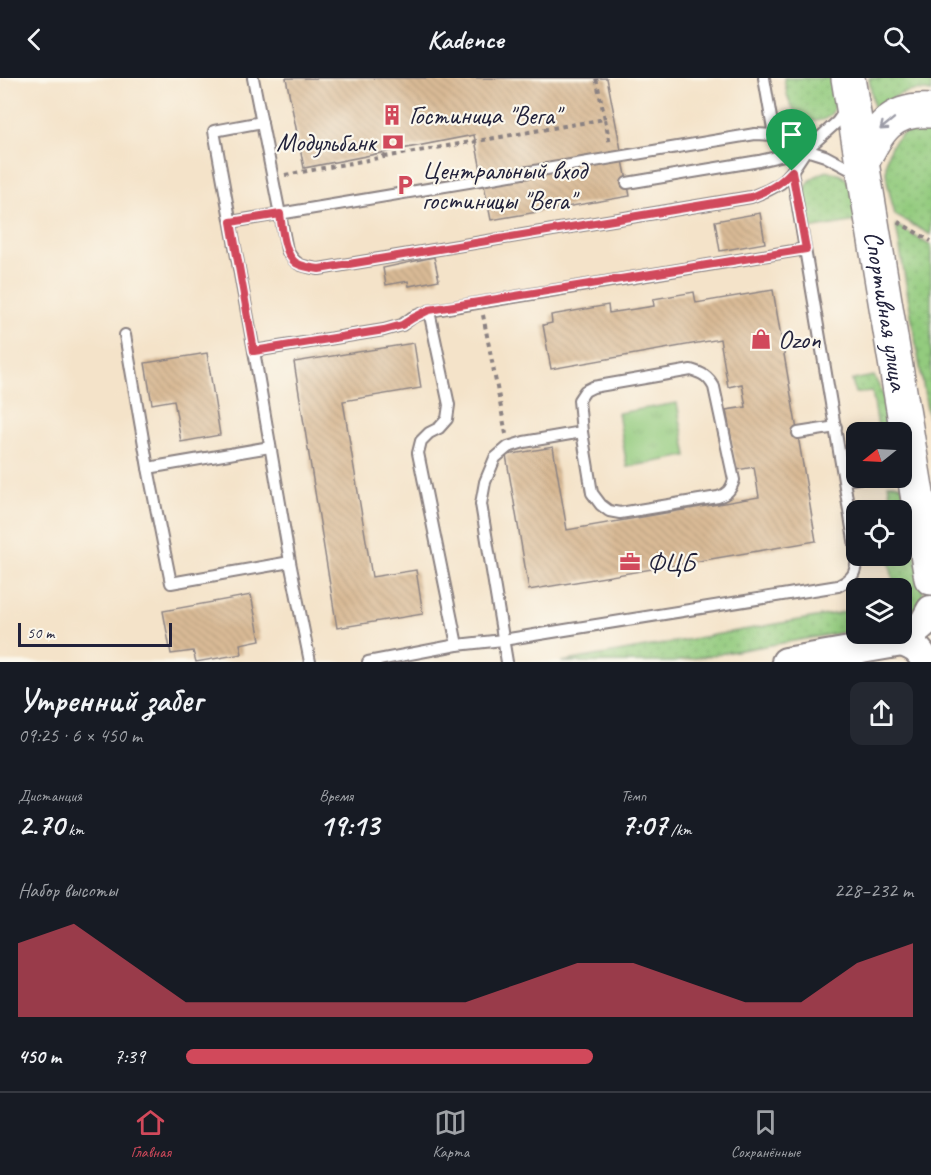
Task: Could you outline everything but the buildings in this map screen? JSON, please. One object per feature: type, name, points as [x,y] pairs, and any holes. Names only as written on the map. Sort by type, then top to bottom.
[{"type":"main road","name":"Спортивная улица","points":[[850,89],[901,422]]},
{"type":"main road","points":[[864,171],[878,131],[892,118],[910,111],[931,111]]},
{"type":"main road","name":"Спортивная улица","points":[[912,488],[931,578]]},
{"type":"main road","points":[[912,633],[924,623],[931,610]]},
{"type":"main road","points":[[786,662],[890,644]]},
{"type":"main road","points":[[907,644],[915,647],[925,662]]},
{"type":"lane","points":[[253,78],[287,250],[294,262],[305,267],[319,269],[751,197],[781,183],[806,150],[837,122],[850,89]]},
{"type":"lane","points":[[764,78],[774,135]]},
{"type":"lane","points":[[262,122],[214,131],[290,562],[310,662]]},
{"type":"lane","points":[[231,222],[755,134],[774,135],[806,150],[864,171]]},
{"type":"lane","points":[[627,183],[759,161],[806,150]]},
{"type":"lane","points":[[792,171],[848,500]]},
{"type":"lane","points":[[254,351],[384,330],[402,325],[429,310],[806,249]]},
{"type":"lane","points":[[429,310],[449,405],[447,419],[421,441],[418,453],[457,645]]},
{"type":"lane","points":[[125,335],[171,583],[290,562]]},
{"type":"lane","points":[[691,370],[702,373],[709,378],[714,387],[729,445],[734,480],[725,495],[620,513],[609,511],[592,493],[582,432],[579,400],[585,391],[593,387],[691,370]]},
{"type":"lane","points":[[798,433],[836,427]]},
{"type":"lane","points":[[507,662],[481,504],[484,482],[495,458],[508,447],[582,432]]},
{"type":"lane","points":[[148,468],[270,447]]},
{"type":"lane","points":[[368,662],[457,645],[503,640],[838,586],[849,580],[856,566]]},
{"type":"path","points":[[304,171],[383,155],[605,119],[596,78]]},
{"type":"path","points":[[896,221],[931,241]]},
{"type":"path","points":[[481,302],[508,447]]},
{"type":"green space","points":[[784,78],[836,78],[836,100],[832,112],[822,120],[816,121],[798,115],[790,102]]},
{"type":"green space","points":[[869,78],[931,78],[931,92],[920,90],[903,93],[878,110],[874,108]]},
{"type":"green space","points":[[922,126],[931,127],[931,235],[895,215],[886,168],[889,150],[894,142],[906,131]]},
{"type":"green space","points":[[828,171],[844,177],[849,183],[854,196],[857,221],[809,229],[805,202],[806,186],[818,175]]},
{"type":"green space","points":[[896,225],[931,246],[931,432]]},
{"type":"green space","points":[[874,376],[891,410],[894,422],[877,422],[872,391],[855,393],[852,380]]},
{"type":"green space","points":[[677,403],[687,456],[627,467],[618,413]]},
{"type":"green space","points":[[889,488],[902,488],[905,500],[891,500]]},
{"type":"green space","points":[[912,536],[923,599],[912,618],[912,578],[893,578],[890,566],[912,566]]},
{"type":"green space","points":[[846,612],[846,632],[673,662],[561,662]]},
{"type":"place","name":"Гостиница \"Вега\"","points":[[392,115]]},
{"type":"place","name":"Модульбанк","points":[[393,142]]},
{"type":"place","name":"Центральный вход гостиницы \"Вега\"","points":[[405,185]]},
{"type":"place","name":"Ozon","points":[[761,339]]},
{"type":"place","name":"ФЦБ","points":[[630,562]]},
{"type":"route","points":[[792,171],[806,249],[429,310],[402,325],[384,330],[254,351],[231,222],[280,214],[287,250],[294,262],[305,267],[319,269],[751,197],[781,183],[792,171]]}]
